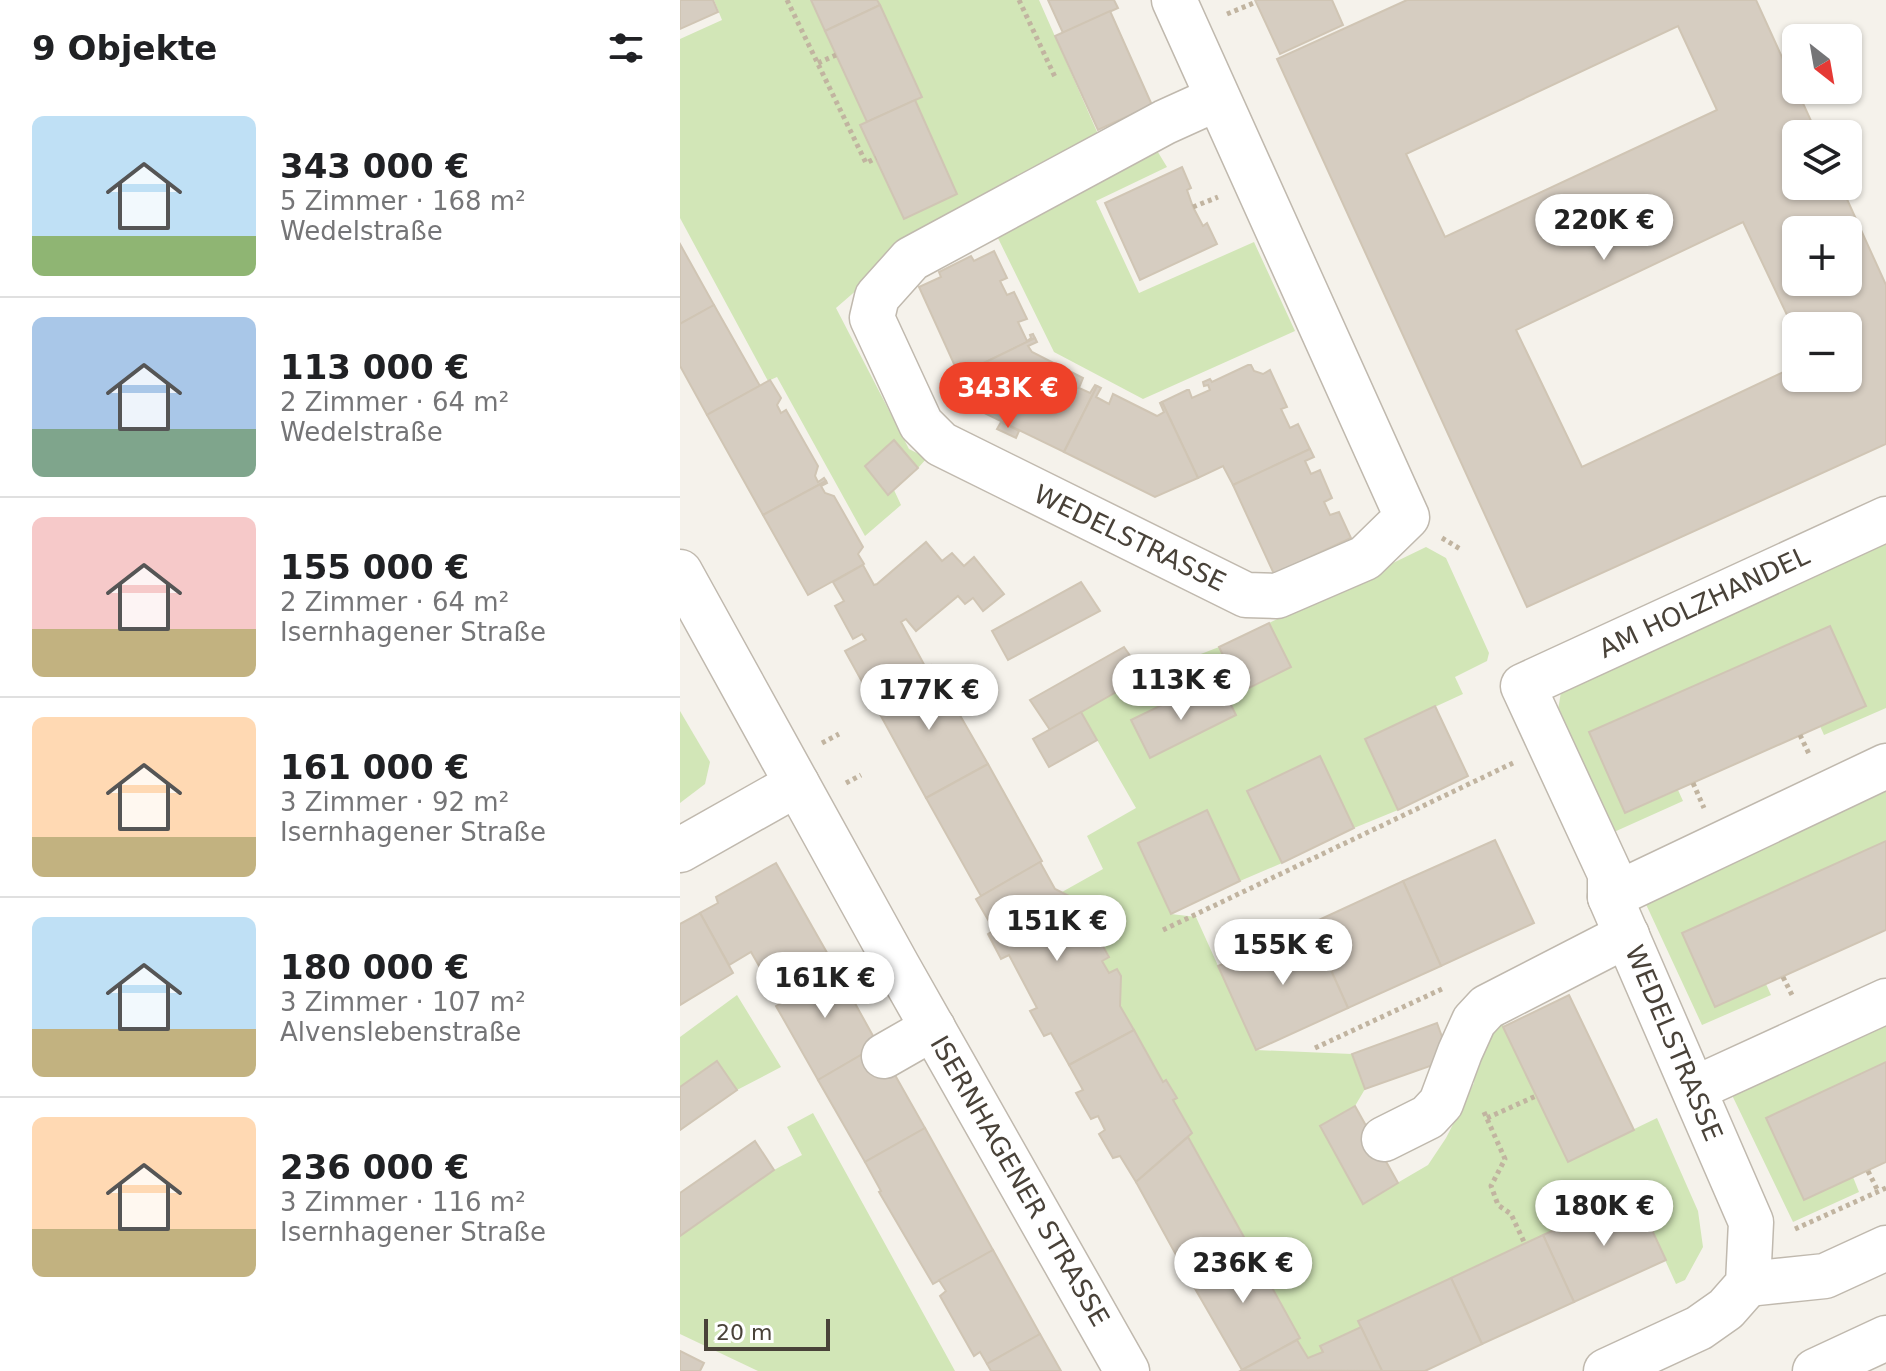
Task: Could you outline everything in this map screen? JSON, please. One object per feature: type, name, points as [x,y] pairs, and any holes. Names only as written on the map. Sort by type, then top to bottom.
[{"type":"street","name":"WEDELSTRASSE","points":[[1174,0],[1407,517],[1365,558],[1277,596],[1246,595],[941,444],[921,424],[872,318],[877,297],[911,259],[1165,122],[1218,98]]},
{"type":"street","name":"AM HOLZHANDEL","points":[[1523,686],[1886,519]]},
{"type":"street","name":"ISERNHAGENER STRASSE","points":[[684,587],[1127,1371]]},
{"type":"street","name":"WEDELSTRASSE","points":[[1523,686],[1610,874],[1619,916],[1751,1222],[1749,1267]]},
{"type":"street","points":[[1384,1139],[1428,1117],[1441,1103],[1474,1021],[1487,1007],[1619,916],[1886,766]]},
{"type":"street","points":[[680,850],[797,784]]},
{"type":"street","points":[[1694,1089],[1886,1001]]},
{"type":"street","points":[[884,1056],[933,1028]]},
{"type":"street","points":[[1617,1369],[1699,1328],[1726,1309],[1749,1267],[1825,1276],[1886,1248]]},
{"type":"street","points":[[1815,1371],[1886,1338]]},
{"type":"path","points":[[787,0],[866,163],[876,158]]},
{"type":"path","points":[[1019,0],[1056,79]]},
{"type":"path","points":[[1218,18],[1256,2]]},
{"type":"path","points":[[818,63],[836,55]]},
{"type":"path","points":[[1163,930],[1550,745]]},
{"type":"path","points":[[1448,1085],[1474,1088],[1505,1159],[1491,1186],[1498,1205],[1511,1214],[1525,1244]]},
{"type":"path","points":[[1487,1118],[1536,1096]]},
{"type":"path","points":[[1868,1171],[1878,1192]]},
{"type":"path","points":[[1749,1267],[1886,1188]]},
{"type":"green space","points":[[714,0],[1039,0],[1098,134],[928,228],[836,308],[909,449],[927,458],[918,468],[894,441],[865,466],[888,494],[894,490],[901,505],[865,536],[777,377],[768,381],[680,218],[680,39],[722,20]]},
{"type":"green space","points":[[1153,144],[1167,167],[1096,201],[1139,293],[1254,242],[1295,331],[1143,399],[1054,352],[994,230]]},
{"type":"green space","points":[[1886,536],[1886,708],[1824,735],[1820,726],[1866,706],[1830,626],[1625,813],[1678,790],[1683,801],[1614,832],[1558,710],[1561,692]]},
{"type":"green space","points":[[1426,547],[1446,558],[1489,653],[1487,661],[1455,677],[1463,694],[1365,739],[1398,810],[1354,828],[1320,757],[1247,791],[1282,863],[1240,881],[1207,811],[1138,843],[1171,914],[1196,917],[1256,1050],[1352,1054],[1365,1089],[1355,1106],[1320,1126],[1363,1203],[1428,1165],[1446,1138],[1474,1083],[1476,1052],[1498,1014],[1568,1161],[1657,1118],[1698,1211],[1703,1247],[1685,1280],[1676,1284],[1635,1194],[1359,1321],[1361,1327],[1320,1346],[1323,1352],[1308,1358],[1297,1340],[1300,1338],[1188,1137],[1173,1100],[1176,1098],[1166,1080],[1163,1082],[1120,1006],[1121,976],[1117,969],[1109,973],[1102,961],[1109,956],[1088,919],[1081,923],[1074,911],[1079,901],[1062,892],[1103,869],[1087,836],[1136,808],[1081,712],[1144,676],[1219,647],[1242,692],[1291,667],[1269,623]]},
{"type":"green space","points":[[680,711],[710,762],[705,784],[680,803]]},
{"type":"green space","points":[[1886,788],[1886,841],[1682,933],[1715,1007],[1766,984],[1771,995],[1702,1025],[1644,900]]},
{"type":"green space","points":[[737,995],[781,1067],[737,1090],[716,1061],[680,1087],[680,1037]]},
{"type":"green space","points":[[1886,1020],[1886,1062],[1766,1118],[1804,1200],[1853,1177],[1859,1192],[1793,1222],[1731,1093]]},
{"type":"green space","points":[[813,1113],[955,1371],[758,1371],[680,1334],[680,1236],[774,1170],[802,1155],[787,1127]]},
{"type":"building","points":[[680,0],[713,0],[718,12],[680,29]]},
{"type":"building","points":[[811,0],[877,0],[880,5],[825,31]]},
{"type":"building","points":[[1048,0],[1114,0],[1118,8],[1063,33]]},
{"type":"building","points":[[1255,0],[1332,0],[1343,25],[1280,54]]},
{"type":"building","points":[[1407,0],[1756,0],[1782,57],[1782,104],[1803,104],[1811,120],[1782,120],[1782,200],[1847,200],[1855,216],[1782,216],[1782,296],[1862,296],[1862,232],[1886,285],[1886,444],[1527,607],[1277,59]],"holes":[[[1678,26],[1717,110],[1445,237],[1406,154]],[[1743,222],[1786,312],[1862,312],[1862,392],[1782,392],[1782,373],[1582,467],[1516,330]]]},
{"type":"building","points":[[880,5],[922,97],[867,122],[825,31]]},
{"type":"building","points":[[1110,11],[1152,105],[1098,130],[1055,36]]},
{"type":"building","points":[[915,100],[957,194],[904,219],[860,125]]},
{"type":"building","points":[[1182,167],[1191,188],[1187,190],[1193,207],[1203,226],[1207,223],[1217,244],[1140,280],[1105,203]]},
{"type":"building","points":[[680,244],[714,305],[680,324]]},
{"type":"building","points":[[994,251],[1007,278],[1000,281],[1007,295],[1014,292],[1027,319],[1018,322],[1027,341],[1030,335],[1033,334],[1035,338],[959,375],[919,287],[941,277],[939,272],[971,256],[974,261]]},
{"type":"building","points":[[714,305],[760,386],[707,415],[680,366],[680,324]]},
{"type":"building","points":[[1035,338],[1037,342],[1028,346],[1032,352],[1083,378],[1079,388],[1090,393],[1097,386],[1064,452],[974,408],[959,375]]},
{"type":"building","points":[[1248,365],[1263,374],[1270,370],[1287,407],[1281,409],[1290,428],[1298,424],[1310,449],[1233,485],[1223,466],[1198,478],[1162,402],[1187,390],[1192,398],[1210,390],[1203,382],[1210,379],[1212,382]]},
{"type":"building","points":[[770,380],[781,398],[777,405],[781,413],[786,410],[818,466],[815,476],[818,482],[824,478],[826,481],[763,515],[707,415]]},
{"type":"building","points":[[1097,386],[1101,388],[1096,397],[1109,404],[1113,394],[1157,416],[1164,412],[1162,402],[1198,478],[1155,497],[1064,452]]},
{"type":"building","points":[[1001,422],[1019,431],[1016,438],[997,429]]},
{"type":"building","points":[[894,440],[918,468],[888,495],[865,466]]},
{"type":"building","points":[[1310,449],[1314,457],[1305,461],[1311,474],[1320,470],[1332,498],[1324,502],[1330,515],[1339,512],[1351,538],[1274,574],[1233,485]]},
{"type":"building","points":[[826,481],[821,486],[825,493],[834,496],[863,547],[858,554],[864,564],[808,595],[763,515]]},
{"type":"building","points":[[926,542],[942,561],[952,553],[964,566],[974,557],[1004,594],[983,611],[973,598],[965,604],[958,596],[916,631],[906,619],[901,622],[926,668],[871,698],[845,651],[866,640],[862,634],[853,639],[835,606],[844,601],[833,582],[863,565],[874,585],[877,584]]},
{"type":"building","points":[[1081,582],[1100,611],[1008,660],[992,631]]},
{"type":"building","points":[[1269,623],[1291,667],[1241,692],[1219,647]]},
{"type":"building","points":[[1830,626],[1866,706],[1625,813],[1589,732]]},
{"type":"building","points":[[1124,647],[1144,676],[1050,730],[1030,700]]},
{"type":"building","points":[[931,665],[988,764],[926,798],[871,698]]},
{"type":"building","points":[[1223,689],[1236,715],[1150,758],[1131,720],[1172,700],[1177,711]]},
{"type":"building","points":[[1435,706],[1468,776],[1398,810],[1365,739]]},
{"type":"building","points":[[1081,712],[1097,740],[1049,767],[1033,739]]},
{"type":"building","points":[[1320,756],[1354,828],[1282,863],[1247,791]]},
{"type":"building","points":[[988,764],[1042,861],[981,896],[926,798]]},
{"type":"building","points":[[1207,810],[1240,881],[1171,914],[1138,843]]},
{"type":"building","points":[[1495,840],[1534,923],[1441,966],[1403,881]]},
{"type":"building","points":[[1886,841],[1886,930],[1715,1007],[1682,933]]},
{"type":"building","points":[[1040,862],[1055,889],[1079,901],[1082,906],[1074,911],[1081,923],[1088,919],[1109,957],[1102,961],[1109,973],[1117,969],[1121,976],[1120,1006],[1134,1030],[1069,1065],[1051,1033],[1044,1036],[1030,1011],[1037,1008],[1009,955],[1001,959],[988,934],[994,930],[976,899]]},
{"type":"building","points":[[776,863],[830,958],[774,992],[751,952],[729,965],[700,913],[718,903],[716,897]]},
{"type":"building","points":[[1403,881],[1441,966],[1348,1008],[1310,924]]},
{"type":"building","points":[[700,913],[733,973],[680,1005],[680,924]]},
{"type":"building","points":[[1310,924],[1348,1008],[1256,1050],[1218,966]]},
{"type":"building","points":[[830,958],[878,1045],[818,1080],[776,1006],[783,1002],[777,990]]},
{"type":"building","points":[[1569,995],[1634,1130],[1568,1162],[1503,1027]]},
{"type":"building","points":[[1437,1023],[1450,1059],[1365,1089],[1352,1054]]},
{"type":"building","points":[[1134,1030],[1163,1082],[1166,1080],[1177,1098],[1173,1100],[1192,1133],[1136,1182],[1120,1156],[1113,1158],[1099,1134],[1105,1130],[1098,1116],[1091,1119],[1076,1093],[1083,1090],[1069,1065]]},
{"type":"building","points":[[878,1045],[925,1128],[865,1162],[818,1080]]},
{"type":"building","points":[[717,1061],[737,1090],[680,1130],[680,1087]]},
{"type":"building","points":[[1886,1062],[1886,1162],[1804,1200],[1766,1118]]},
{"type":"building","points":[[1355,1106],[1398,1183],[1363,1204],[1320,1126]]},
{"type":"building","points":[[925,1128],[993,1250],[933,1284],[865,1162]]},
{"type":"building","points":[[1188,1137],[1245,1239],[1186,1273],[1136,1182]]},
{"type":"building","points":[[755,1141],[774,1170],[680,1236],[680,1193]]},
{"type":"building","points":[[1635,1194],[1666,1260],[1574,1302],[1543,1235]]},
{"type":"building","points":[[1543,1235],[1574,1302],[1482,1344],[1451,1278]]},
{"type":"building","points":[[1245,1239],[1300,1338],[1242,1370],[1186,1273]]},
{"type":"building","points":[[993,1250],[1040,1334],[987,1364],[980,1352],[974,1356],[940,1296],[946,1291],[939,1280]]},
{"type":"building","points":[[1451,1278],[1482,1344],[1425,1371],[1382,1371],[1358,1321]]},
{"type":"building","points":[[1361,1327],[1382,1371],[1242,1370],[1297,1340],[1308,1358],[1323,1352],[1320,1346]]},
{"type":"building","points":[[1040,1334],[1061,1371],[991,1371],[987,1364]]},
{"type":"building","points":[[680,1351],[704,1363],[700,1371],[680,1371]]}]
